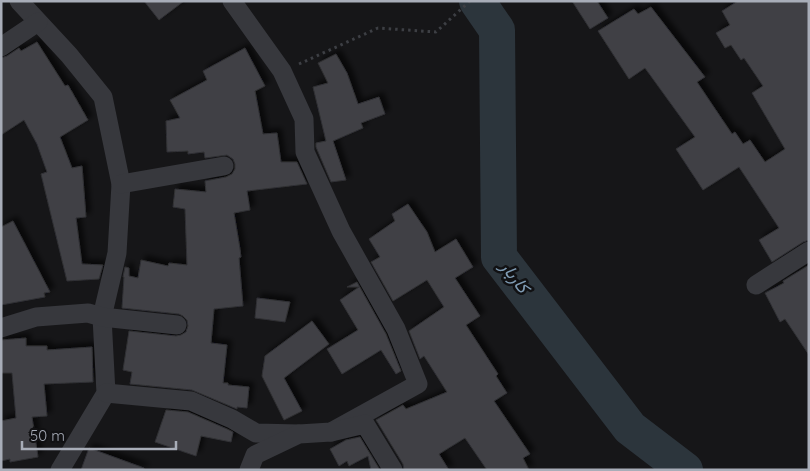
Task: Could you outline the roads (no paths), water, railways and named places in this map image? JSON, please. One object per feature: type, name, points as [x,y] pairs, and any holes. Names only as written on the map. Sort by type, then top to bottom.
[{"type":"street","points":[[19,1],[69,55],[103,97],[121,184],[117,253],[102,317],[106,393],[60,470]]},
{"type":"street","points":[[232,1],[282,71],[304,119],[305,152],[341,231],[396,329],[418,384],[331,432]]},
{"type":"street","points":[[1,47],[38,22]]},
{"type":"street","points":[[121,184],[224,166]]},
{"type":"street","points":[[756,285],[809,251]]},
{"type":"street","points":[[1,328],[36,317],[88,313],[102,317],[177,325]]},
{"type":"street","points":[[106,393],[191,400],[232,419],[256,433],[299,434],[331,432],[365,424],[393,470]]},
{"type":"street","points":[[249,470],[255,454],[299,434]]},
{"type":"waterway","name":"کاربار","points":[[477,1],[497,30],[499,257],[630,428],[685,470]]}]
